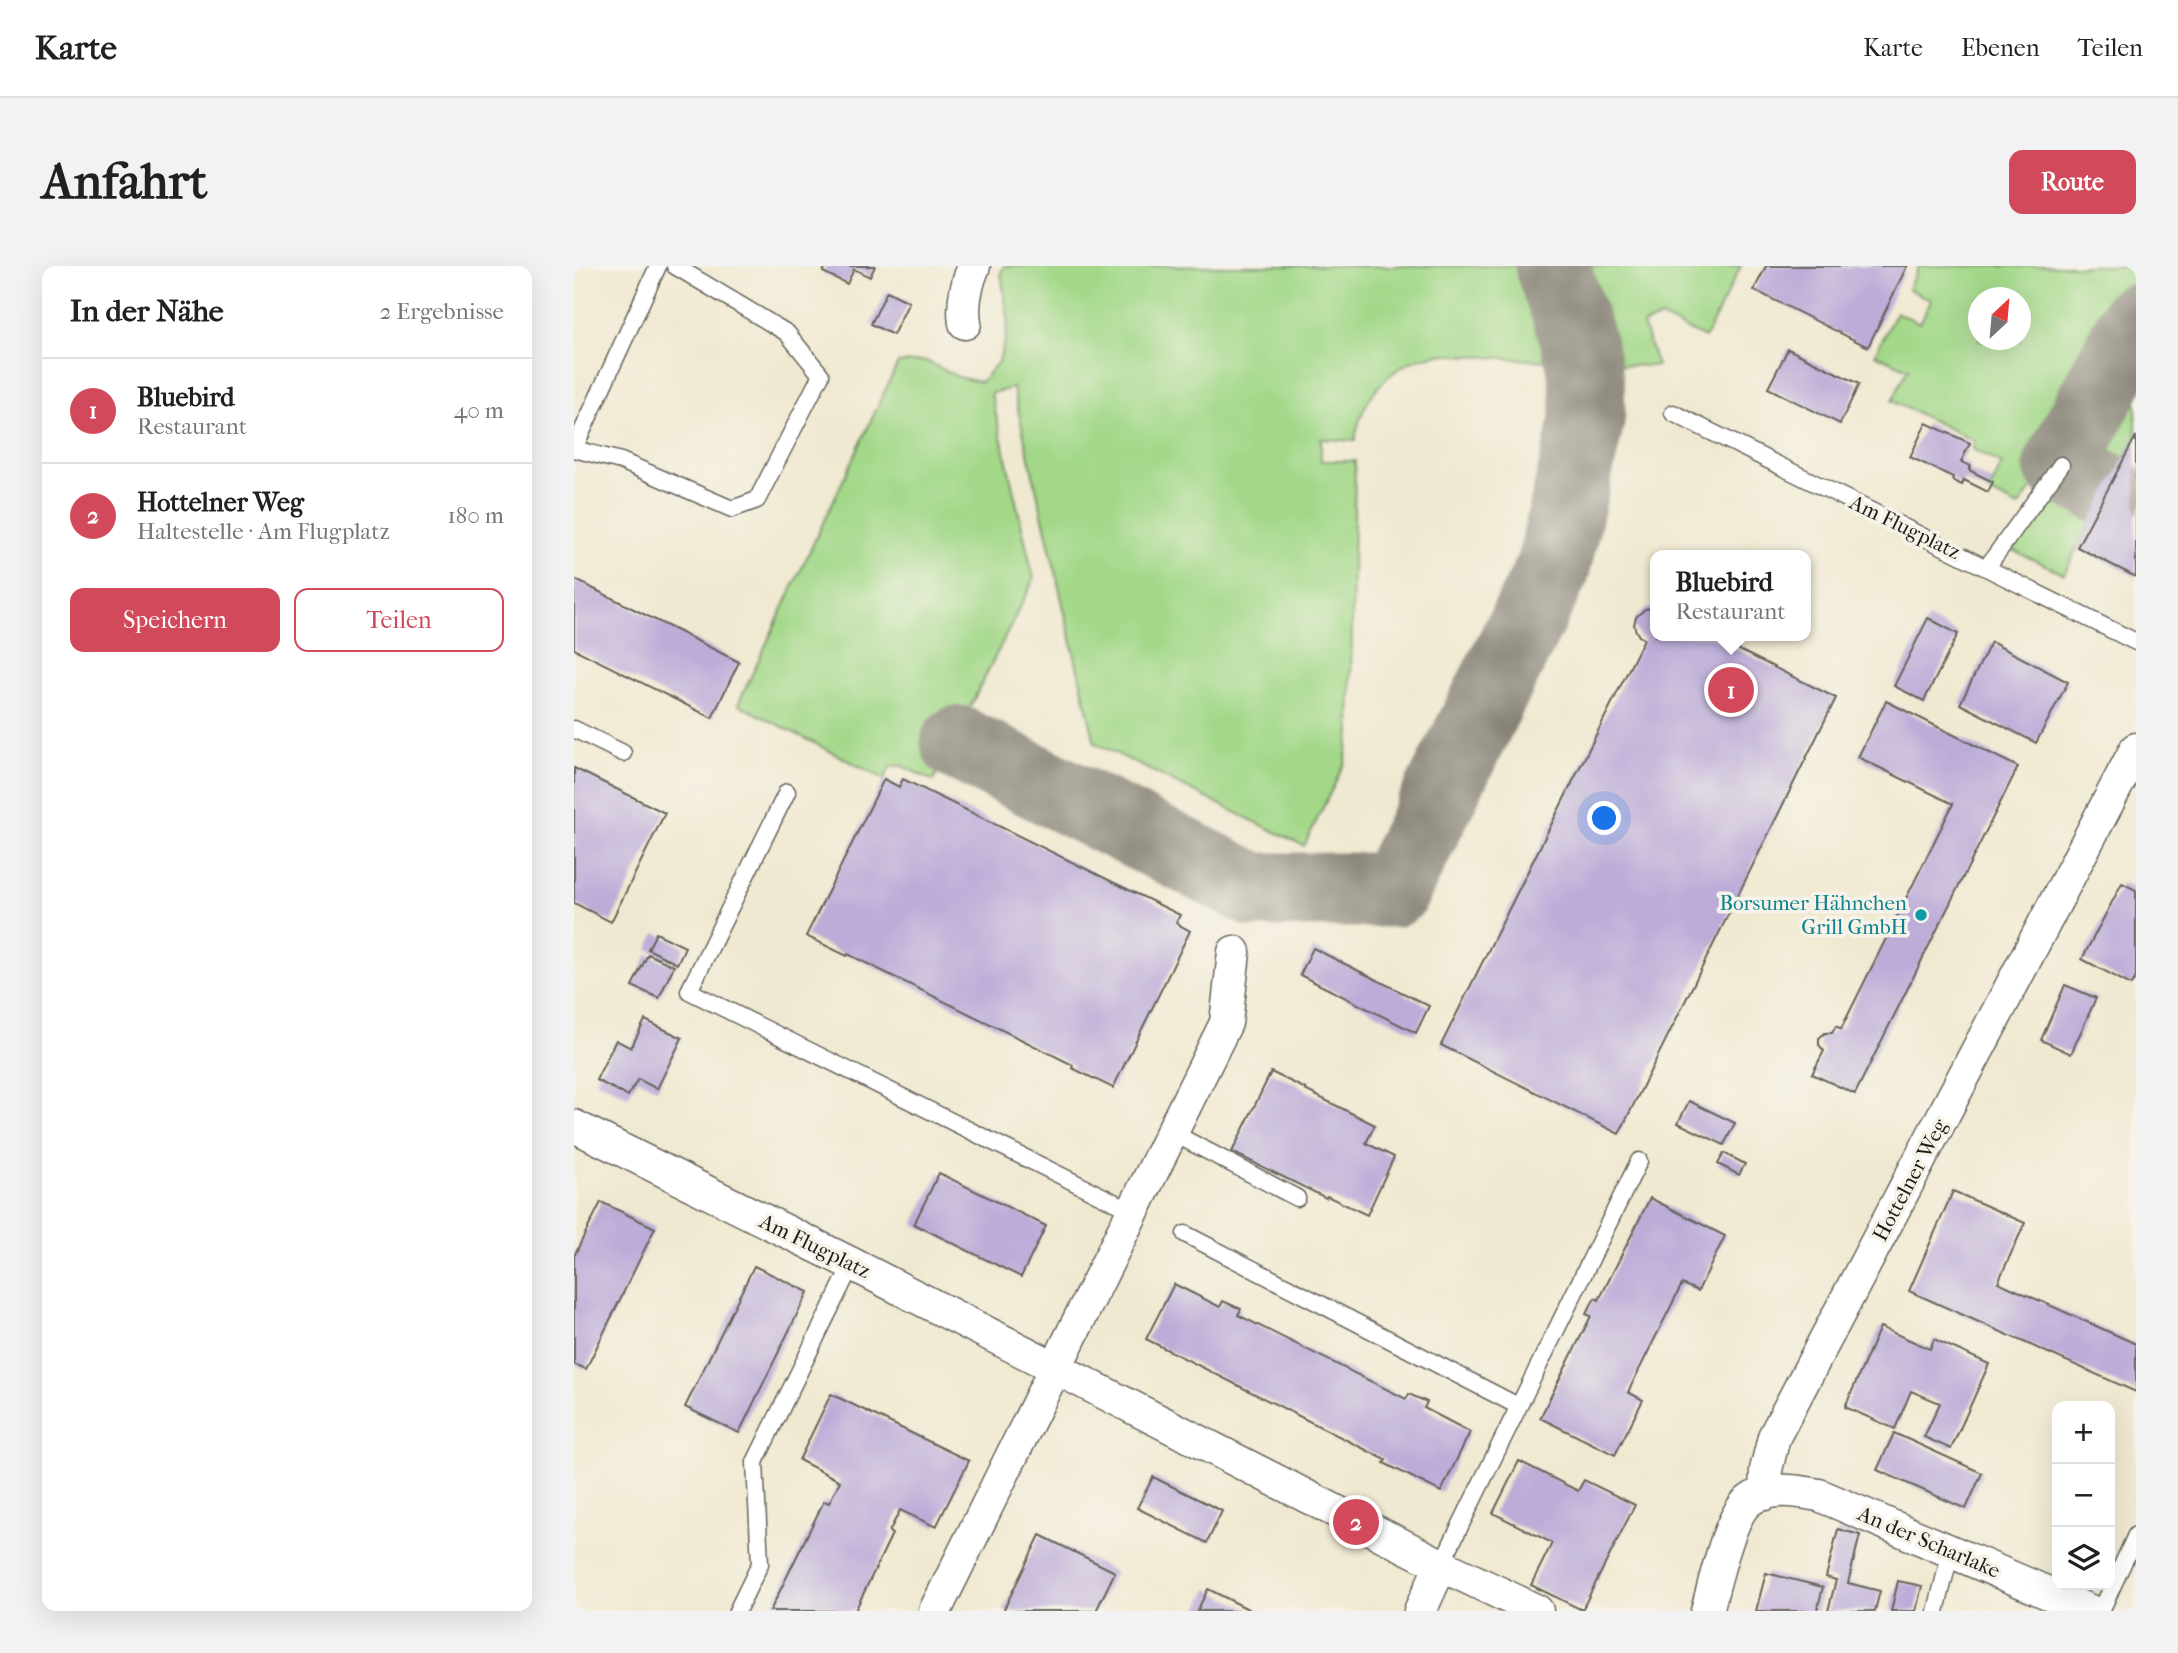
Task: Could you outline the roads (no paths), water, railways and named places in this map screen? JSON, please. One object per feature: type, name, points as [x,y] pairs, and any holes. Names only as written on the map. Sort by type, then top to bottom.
[{"type":"street","points":[[965,323],[965,294],[974,266]]},
{"type":"street","name":"Hottelner Weg","points":[[1765,1494],[1766,1470],[1774,1437],[2136,750]]},
{"type":"street","points":[[935,1611],[1226,1023],[1234,953]]},
{"type":"street","name":"Am Flugplatz","points":[[574,1126],[1537,1611]]},
{"type":"street","name":"An der Scharlake","points":[[1765,1494],[1790,1490],[1819,1495],[2090,1611]]},
{"type":"street","points":[[1707,1611],[1739,1511],[1750,1500],[1765,1494]]},
{"type":"street","points":[[1420,1611],[1441,1565]]},
{"type":"lane","points":[[658,266],[574,449],[621,461],[732,509],[757,500],[821,375],[787,333],[675,266]]},
{"type":"lane","name":"Am Flugplatz","points":[[1673,413],[2136,642]]},
{"type":"lane","points":[[1987,567],[2061,465]]},
{"type":"lane","points":[[574,729],[623,753]]},
{"type":"lane","points":[[787,792],[689,991],[1132,1211]]},
{"type":"lane","points":[[1171,1132],[1297,1198]]},
{"type":"lane","points":[[1441,1565],[1639,1161]]},
{"type":"lane","points":[[1185,1234],[1518,1406]]},
{"type":"lane","points":[[737,1611],[760,1564],[755,1462],[852,1264]]},
{"type":"lane","points":[[2101,1611],[2136,1535]]},
{"type":"lane","points":[[1936,1611],[1951,1551]]},
{"type":"place","name":"Bluebird","points":[[1731,690]]},
{"type":"place","name":"Borsumer Hähnchen Grill GmbH","points":[[1921,915]]},
{"type":"place","name":"Hottelner Weg","points":[[1356,1522]]}]
